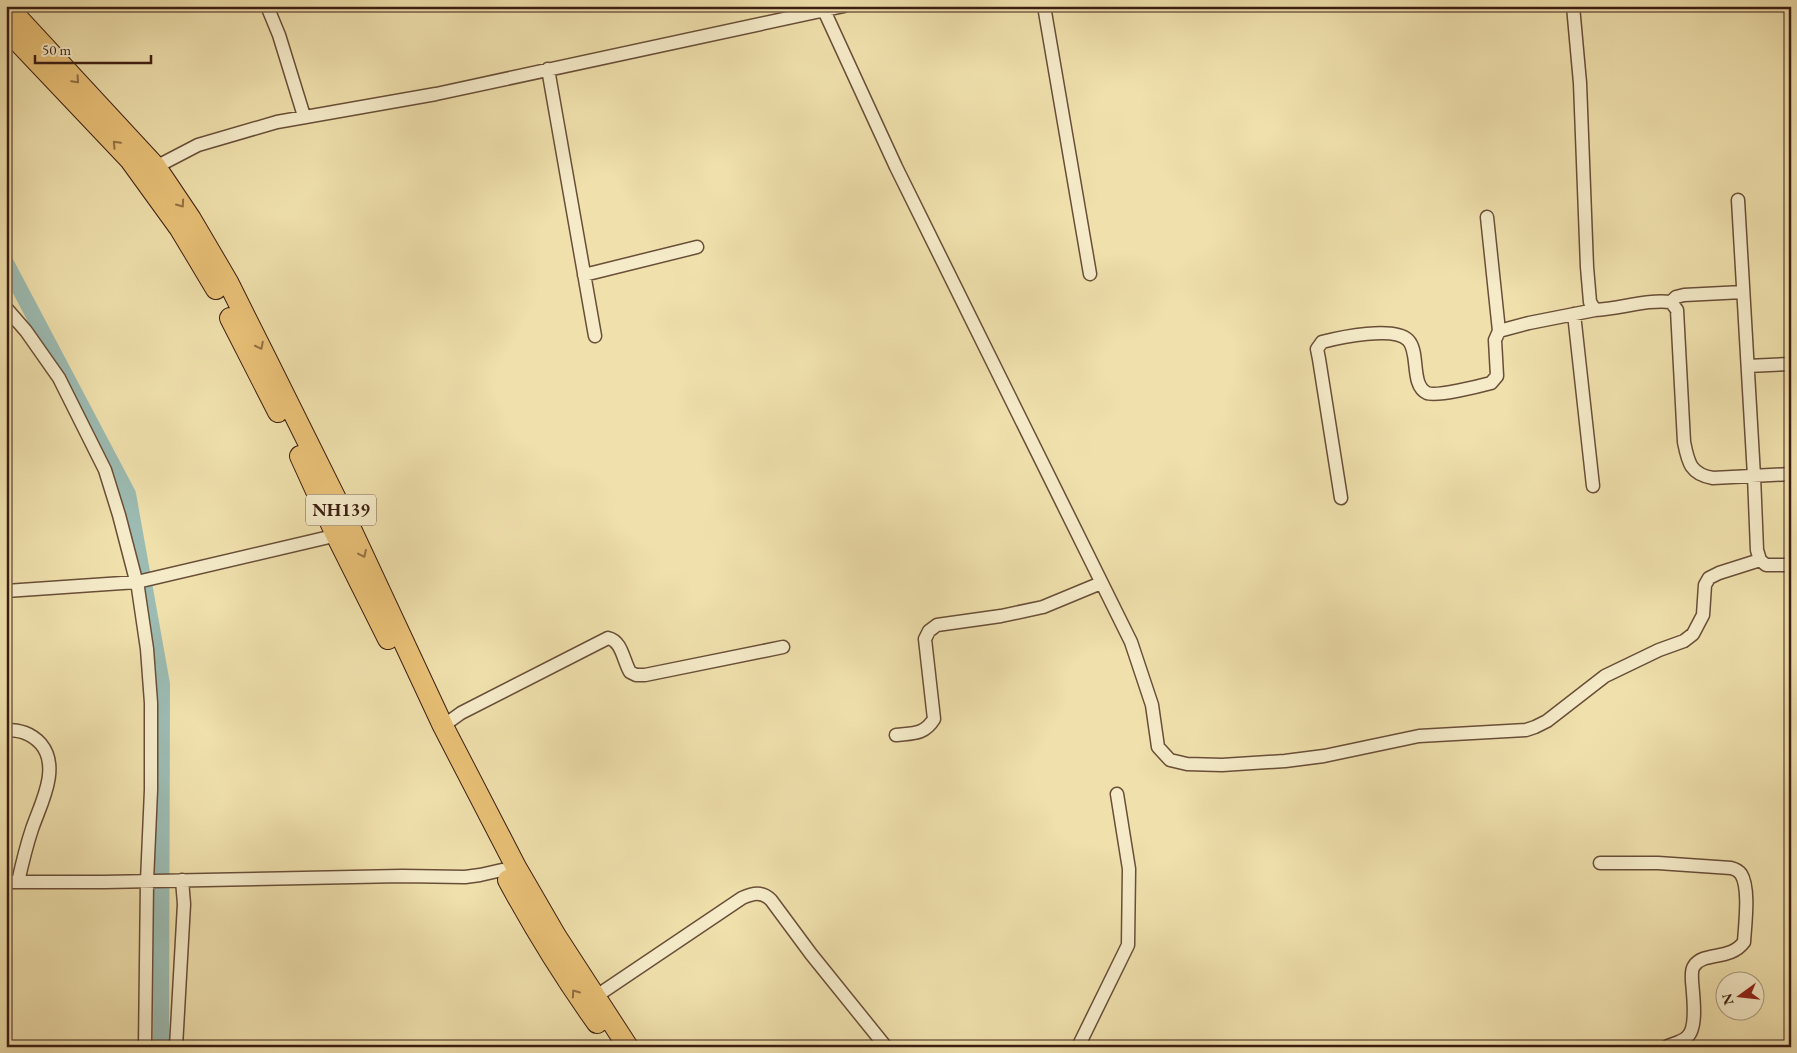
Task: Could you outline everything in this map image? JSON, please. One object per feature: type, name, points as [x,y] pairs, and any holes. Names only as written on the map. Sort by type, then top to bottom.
[{"type":"highway","name":"NH139","points":[[7,6],[191,219],[228,282],[344,533],[429,728],[502,870],[537,933],[573,990],[614,1047]]},
{"type":"highway","name":"NH139","points":[[6,29],[130,160],[148,171]]},
{"type":"highway","name":"NH139","points":[[344,533],[531,894],[628,1047]]},
{"type":"street","points":[[267,6],[279,35],[304,116]]},
{"type":"street","points":[[148,171],[198,145],[252,128],[304,116],[436,94],[844,6]]},
{"type":"street","points":[[1044,6],[1090,274]]},
{"type":"street","points":[[1573,6],[1580,83],[1586,267],[1590,302],[1595,310]]},
{"type":"street","points":[[823,9],[896,168],[1131,642],[1152,705],[1158,748],[1170,760],[1187,764],[1222,765],[1286,761],[1324,756],[1419,736],[1535,728],[1561,711],[1605,676],[1659,650],[1684,641],[1693,634],[1703,615],[1705,585],[1709,578],[1718,573],[1760,560]]},
{"type":"street","points":[[548,69],[595,336]]},
{"type":"street","points":[[1738,200],[1757,550],[1760,560],[1766,565],[1791,565]]},
{"type":"street","points":[[1341,498],[1318,349],[1322,342],[1334,338],[1385,332],[1398,334],[1409,341],[1414,352],[1417,377],[1422,390],[1428,394],[1438,394],[1491,383],[1497,376],[1495,340],[1499,331],[1487,217]]},
{"type":"street","points":[[584,275],[697,247]]},
{"type":"street","points":[[1671,302],[1676,297],[1684,295],[1743,292]]},
{"type":"street","points":[[1499,331],[1595,310],[1606,310],[1660,301],[1671,302],[1677,310],[1679,319],[1684,442],[1688,459],[1694,470],[1702,476],[1713,478],[1791,474]]},
{"type":"street","points":[[6,308],[26,330],[59,378],[105,470],[137,582],[147,649],[151,703],[151,790],[145,1047]]},
{"type":"street","points":[[1574,314],[1593,486]]},
{"type":"street","points":[[1748,366],[1791,364]]},
{"type":"street","points":[[6,591],[137,582],[257,552],[344,533]]},
{"type":"street","points":[[896,735],[921,732],[929,727],[934,719],[925,640],[929,631],[937,624],[1001,616],[1043,607],[1102,582]]},
{"type":"street","points":[[443,726],[461,713],[608,638],[614,639],[618,644],[630,672],[636,675],[783,647]]},
{"type":"street","points":[[6,730],[28,733],[37,739],[48,757],[50,769],[42,802],[12,882],[80,883],[465,876],[502,870]]},
{"type":"street","points":[[1078,1047],[1128,945],[1129,869],[1117,794]]},
{"type":"street","points":[[1600,863],[1658,863],[1731,868],[1740,872],[1743,879],[1745,888],[1744,942],[1740,948],[1729,953],[1700,960],[1694,966],[1691,971],[1693,1030],[1687,1038],[1666,1047]]},
{"type":"street","points":[[176,1047],[184,904],[182,880]]},
{"type":"street","points":[[595,997],[742,898],[758,892],[766,895],[771,900],[811,954],[886,1047]]},
{"type":"waterway","points":[[6,263],[128,494],[162,684],[161,1047]]}]
